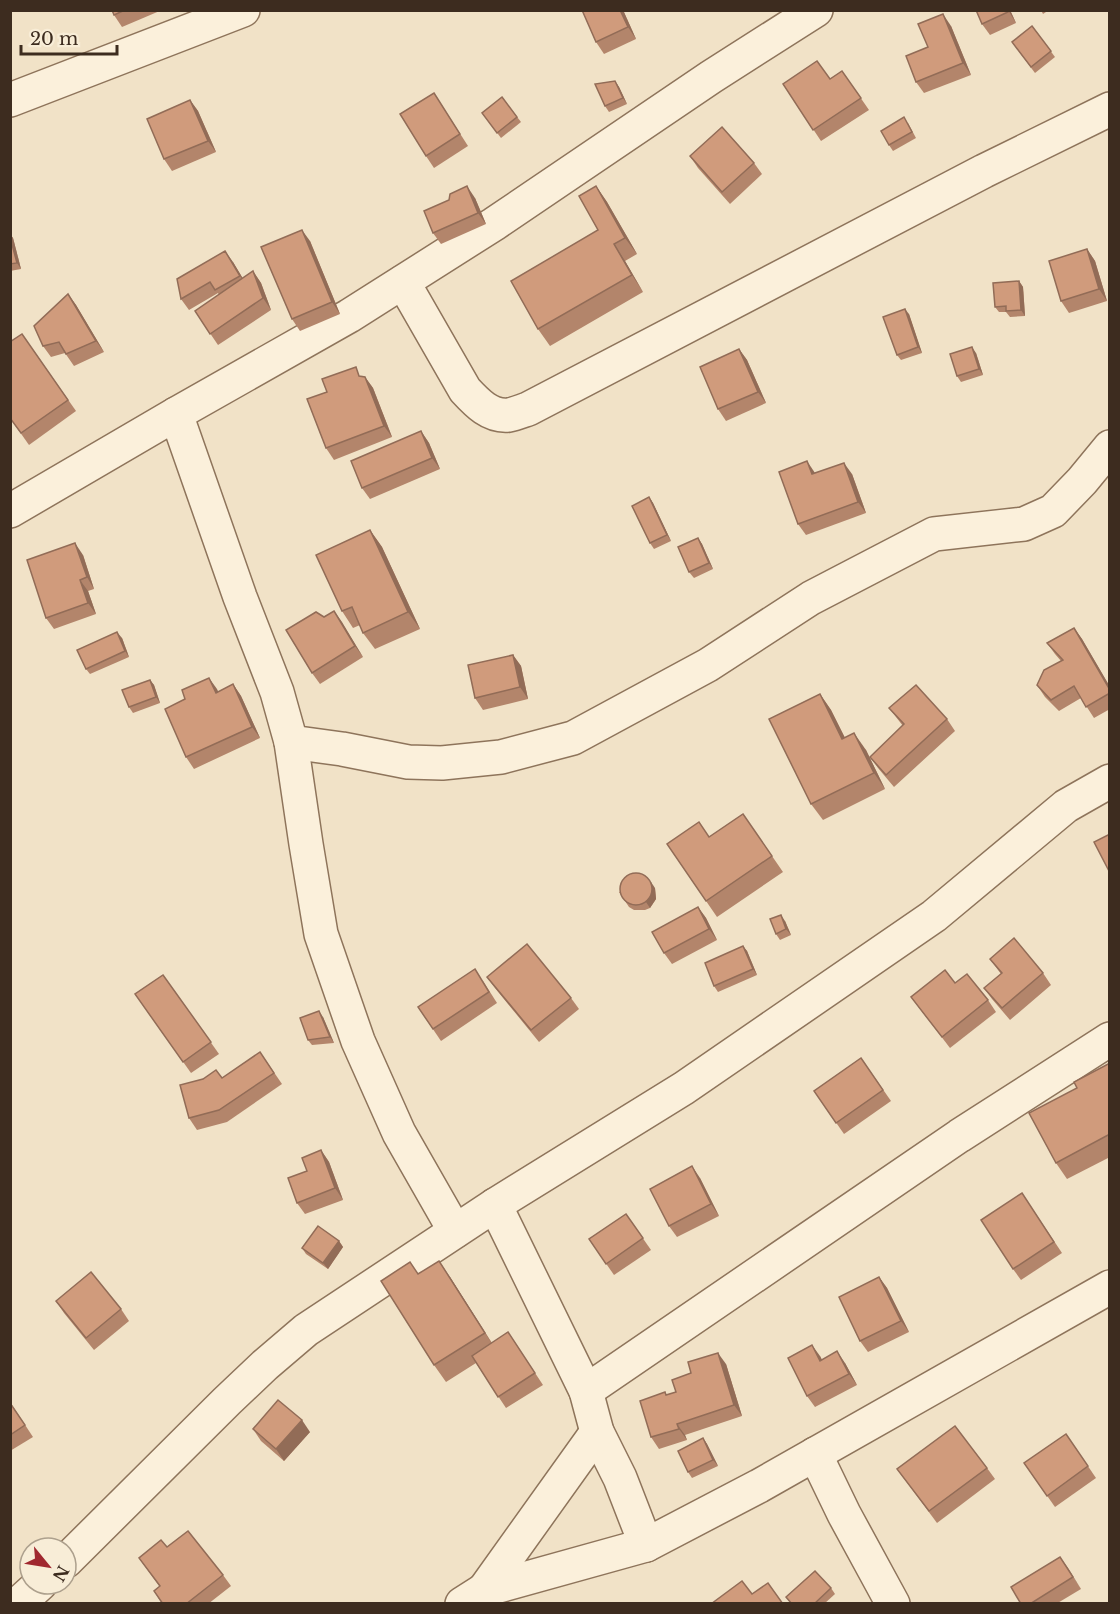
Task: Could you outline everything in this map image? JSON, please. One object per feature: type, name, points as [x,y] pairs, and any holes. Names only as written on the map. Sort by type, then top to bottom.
[{"type":"street","points":[[10,100],[243,10]]},
{"type":"street","points":[[10,511],[349,316],[494,224],[711,77],[816,10]]},
{"type":"street","points":[[403,282],[465,390],[478,405],[492,413],[510,415],[528,409],[984,171],[1110,109]]},
{"type":"street","points":[[176,414],[240,597],[277,692],[291,742],[321,934],[358,1041],[399,1133],[455,1231]]},
{"type":"street","points":[[291,742],[408,762],[442,763],[501,757],[573,738],[708,665],[811,598],[934,534],[1024,524],[1053,512],[1082,482],[1110,447]]},
{"type":"street","points":[[78,1550],[227,1401],[306,1330],[495,1204],[684,1088],[934,916],[1066,806],[1110,781]]},
{"type":"street","points":[[586,1392],[959,1136],[1110,1039]]},
{"type":"street","points":[[495,1204],[586,1392],[597,1432],[620,1478],[646,1545]]},
{"type":"street","points":[[473,1597],[646,1545],[759,1486],[1110,1287]]},
{"type":"street","points":[[473,1597],[597,1432]]},
{"type":"street","points":[[815,1454],[844,1514],[893,1604]]},
{"type":"building","points":[[112,10],[125,10],[114,15]]},
{"type":"building","points":[[582,10],[620,10],[628,27],[596,42]]},
{"type":"building","points":[[976,10],[1008,10],[1008,12],[982,24]]},
{"type":"building","points":[[943,14],[963,63],[916,82],[906,56],[928,47],[918,24]]},
{"type":"building","points":[[1032,26],[1051,51],[1031,67],[1012,42]]},
{"type":"building","points":[[817,61],[830,79],[842,71],[861,98],[813,130],[783,84]]},
{"type":"building","points":[[615,81],[623,98],[605,106],[595,84]]},
{"type":"building","points":[[434,93],[460,134],[426,156],[400,114]]},
{"type":"building","points":[[502,97],[517,117],[497,133],[482,113]]},
{"type":"building","points":[[190,100],[208,141],[164,159],[147,119]]},
{"type":"building","points":[[904,117],[912,132],[889,145],[881,131]]},
{"type":"building","points":[[722,127],[754,163],[722,192],[690,156]]},
{"type":"building","points":[[467,186],[478,213],[433,233],[424,211],[449,200],[450,194]]},
{"type":"building","points":[[596,186],[625,238],[614,244],[632,275],[538,329],[511,281],[598,230],[579,196]]},
{"type":"building","points":[[302,230],[332,302],[292,319],[261,247]]},
{"type":"building","points":[[10,237],[17,263],[10,264]]},
{"type":"building","points":[[1087,249],[1099,289],[1061,301],[1049,261]]},
{"type":"building","points":[[225,251],[240,276],[215,290],[210,282],[181,299],[177,279]]},
{"type":"building","points":[[253,271],[263,298],[210,334],[195,311]]},
{"type":"building","points":[[1019,281],[1021,310],[1006,311],[1006,306],[995,307],[993,283]]},
{"type":"building","points":[[68,294],[96,341],[66,354],[59,342],[43,346],[34,326]]},
{"type":"building","points":[[905,309],[918,347],[897,355],[883,317]]},
{"type":"building","points":[[22,334],[68,400],[21,433],[10,418],[10,342]]},
{"type":"building","points":[[972,347],[979,369],[957,376],[950,354]]},
{"type":"building","points":[[739,349],[758,392],[718,409],[700,367]]},
{"type":"building","points":[[356,367],[359,376],[365,377],[384,426],[326,448],[307,399],[327,392],[322,379]]},
{"type":"building","points":[[421,431],[432,458],[362,488],[351,461]]},
{"type":"building","points":[[807,461],[812,474],[844,463],[858,502],[798,524],[779,472]]},
{"type":"building","points":[[649,497],[667,535],[650,543],[632,506]]},
{"type":"building","points":[[370,530],[408,612],[363,633],[352,607],[342,611],[316,555]]},
{"type":"building","points":[[698,538],[709,563],[689,572],[678,547]]},
{"type":"building","points":[[75,543],[87,577],[80,580],[88,603],[46,618],[27,560]]},
{"type":"building","points":[[334,611],[355,646],[312,673],[286,630],[316,612],[324,617]]},
{"type":"building","points":[[1074,628],[1110,690],[1110,693],[1086,707],[1074,686],[1051,700],[1037,685],[1044,670],[1063,660],[1047,643]]},
{"type":"building","points":[[117,632],[125,651],[86,669],[77,650]]},
{"type":"building","points":[[513,655],[520,687],[475,698],[468,665]]},
{"type":"building","points":[[209,678],[216,693],[233,684],[252,727],[186,757],[165,709],[185,699],[182,690]]},
{"type":"building","points":[[150,680],[156,697],[129,707],[122,690]]},
{"type":"building","points":[[916,685],[947,719],[886,775],[870,757],[904,724],[889,708]]},
{"type":"building","points":[[820,694],[842,739],[854,733],[874,773],[811,804],[769,719]]},
{"type":"building","points":[[743,814],[772,856],[706,901],[667,844],[699,822],[709,837]]},
{"type":"building","points":[[1110,834],[1110,873],[1094,842]]},
{"type":"building","points":[[636,873],[647,878],[652,889],[647,900],[636,905],[625,900],[620,889],[625,878]]},
{"type":"building","points":[[698,907],[709,929],[664,953],[652,932]]},
{"type":"building","points":[[781,915],[786,929],[776,934],[770,919]]},
{"type":"building","points":[[1014,938],[1043,973],[1002,1008],[984,988],[1002,973],[990,959]]},
{"type":"building","points":[[527,944],[571,998],[531,1030],[487,977]]},
{"type":"building","points":[[743,946],[753,969],[714,986],[705,963]]},
{"type":"building","points":[[475,969],[489,992],[433,1029],[418,1007]]},
{"type":"building","points":[[945,970],[955,983],[967,974],[988,1000],[942,1037],[911,997]]},
{"type":"building","points":[[163,975],[211,1042],[183,1062],[135,994]]},
{"type":"building","points":[[319,1011],[330,1037],[308,1040],[300,1018]]},
{"type":"building","points":[[260,1052],[274,1073],[219,1110],[189,1118],[180,1085],[203,1079],[216,1070],[222,1078]]},
{"type":"building","points":[[861,1058],[883,1090],[836,1123],[814,1091]]},
{"type":"building","points":[[1110,1063],[1110,1134],[1056,1163],[1029,1113],[1077,1088],[1074,1082]]},
{"type":"building","points":[[321,1150],[335,1188],[297,1203],[288,1178],[307,1171],[302,1158]]},
{"type":"building","points":[[692,1166],[711,1204],[669,1226],[650,1189]]},
{"type":"building","points":[[1022,1193],[1054,1242],[1013,1269],[981,1220]]},
{"type":"building","points":[[626,1214],[643,1238],[606,1264],[589,1239]]},
{"type":"building","points":[[318,1226],[339,1241],[323,1263],[302,1248]]},
{"type":"building","points":[[439,1261],[485,1333],[434,1365],[381,1281],[410,1262],[418,1274]]},
{"type":"building","points":[[91,1272],[121,1309],[86,1338],[56,1301]]},
{"type":"building","points":[[879,1277],[901,1321],[860,1341],[839,1297]]},
{"type":"building","points":[[508,1332],[535,1373],[498,1397],[472,1356]]},
{"type":"building","points":[[812,1345],[820,1361],[837,1351],[849,1374],[807,1396],[788,1358]]},
{"type":"building","points":[[718,1353],[734,1405],[677,1424],[679,1429],[651,1437],[640,1401],[665,1392],[666,1395],[676,1392],[672,1380],[691,1373],[688,1362]]},
{"type":"building","points":[[278,1400],[302,1420],[276,1449],[253,1429]]},
{"type":"building","points":[[10,1403],[25,1425],[10,1435]]},
{"type":"building","points":[[955,1426],[987,1468],[929,1511],[897,1469]]},
{"type":"building","points":[[1066,1434],[1088,1466],[1047,1496],[1024,1463]]},
{"type":"building","points":[[703,1438],[713,1460],[688,1472],[678,1451]]},
{"type":"building","points":[[188,1531],[223,1575],[186,1604],[163,1604],[154,1591],[160,1586],[139,1558],[161,1540],[167,1547]]},
{"type":"building","points":[[1060,1557],[1073,1577],[1030,1604],[1021,1604],[1011,1587]]},
{"type":"building","points":[[815,1571],[831,1588],[814,1604],[792,1604],[786,1597]]},
{"type":"building","points":[[742,1581],[752,1594],[768,1583],[783,1604],[711,1604]]}]
